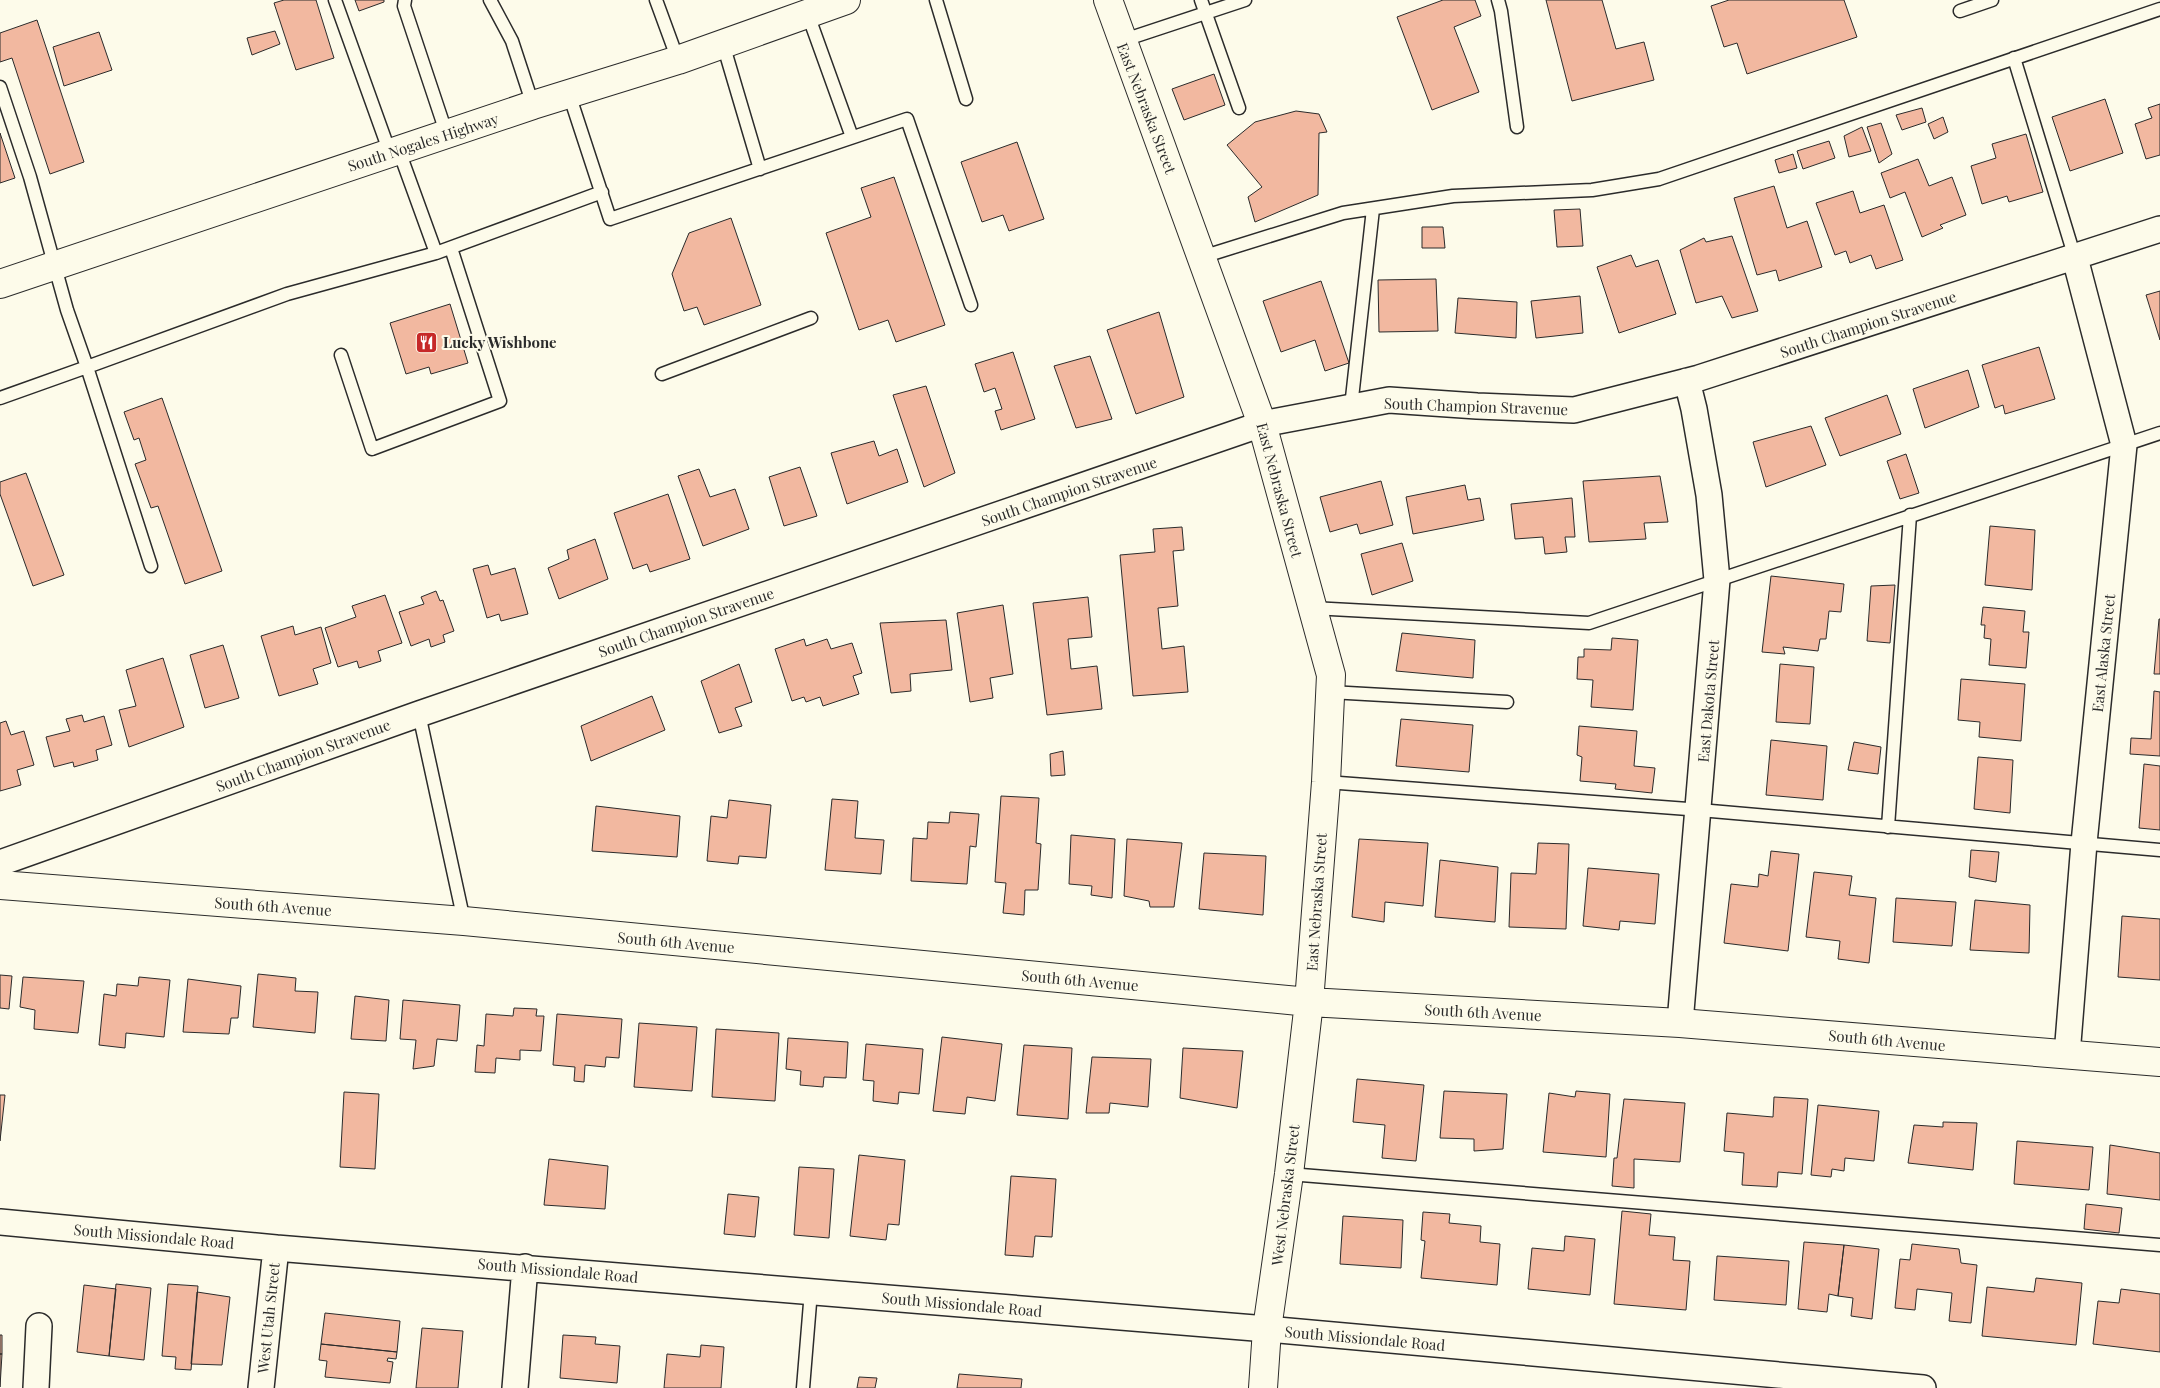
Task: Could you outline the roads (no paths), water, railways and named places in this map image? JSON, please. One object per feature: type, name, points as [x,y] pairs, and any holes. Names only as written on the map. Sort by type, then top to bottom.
[{"type":"street","name":"South Nogales Highway","points":[[0,284],[394,152],[448,136],[534,105],[678,60],[807,12],[846,0]]},
{"type":"street","name":"East Nebraska Street","points":[[1108,0],[1121,41],[1262,424],[1331,675],[1326,782],[1309,1002]]},
{"type":"street","name":"South Champion Stravenue","points":[[0,863],[419,714],[1262,424],[1389,400],[1574,410],[1687,381],[2075,258],[2160,229]]},
{"type":"street","name":"East Alaska Street","points":[[2067,1055],[2084,843],[2124,445],[2075,258]]},
{"type":"street","name":"East Dakota Street","points":[[1680,1023],[1717,580],[1710,495],[1687,381]]},
{"type":"street","name":"South 6th Avenue","points":[[0,885],[464,921],[1309,1002],[1680,1023],[2160,1062]]},
{"type":"street","name":"West Nebraska Street","points":[[1263,1388],[1267,1329],[1289,1174],[1309,1002]]},
{"type":"street","name":"South Missiondale Road","points":[[0,1222],[276,1248],[1267,1329],[1923,1388]]},
{"type":"street","name":"West Utah Street","points":[[261,1388],[276,1248]]},
{"type":"street","points":[[515,1388],[525,1267]]},
{"type":"street","points":[[36,1388],[39,1326]]},
{"type":"lane","points":[[335,0],[394,152],[436,253]]},
{"type":"lane","points":[[405,0],[404,6],[448,136]]},
{"type":"lane","points":[[490,0],[512,42],[534,105]]},
{"type":"lane","points":[[656,0],[678,60]]},
{"type":"lane","points":[[936,0],[966,99]]},
{"type":"lane","points":[[1201,0],[1239,108]]},
{"type":"lane","points":[[1121,41],[1245,0]]},
{"type":"lane","points":[[1498,0],[1517,127]]},
{"type":"lane","points":[[1960,11],[1992,0]]},
{"type":"lane","points":[[1202,257],[1343,213],[1372,208],[1453,196],[1592,190],[1659,179],[2160,9]]},
{"type":"lane","points":[[807,12],[852,137]]},
{"type":"lane","points":[[723,44],[760,169]]},
{"type":"lane","points":[[2014,58],[2075,258]]},
{"type":"lane","points":[[0,88],[30,177],[67,310],[152,566]]},
{"type":"lane","points":[[569,94],[610,219],[907,119],[971,305]]},
{"type":"lane","points":[[0,398],[287,294],[436,253],[602,192]]},
{"type":"lane","points":[[1350,407],[1372,208]]},
{"type":"lane","points":[[341,355],[372,449],[500,401],[451,248]]},
{"type":"lane","points":[[662,374],[811,318]]},
{"type":"lane","points":[[1312,608],[1588,623],[2160,433]]},
{"type":"lane","points":[[1888,827],[1910,515]]},
{"type":"lane","points":[[1330,692],[1507,702]]},
{"type":"lane","points":[[419,714],[464,921]]},
{"type":"lane","points":[[1326,782],[1698,810],[2160,850]]},
{"type":"lane","points":[[1289,1174],[2160,1245]]},
{"type":"lane","points":[[803,1388],[811,1291]]},
{"type":"place","name":"Lucky Wishbone","points":[[427,342]]}]
